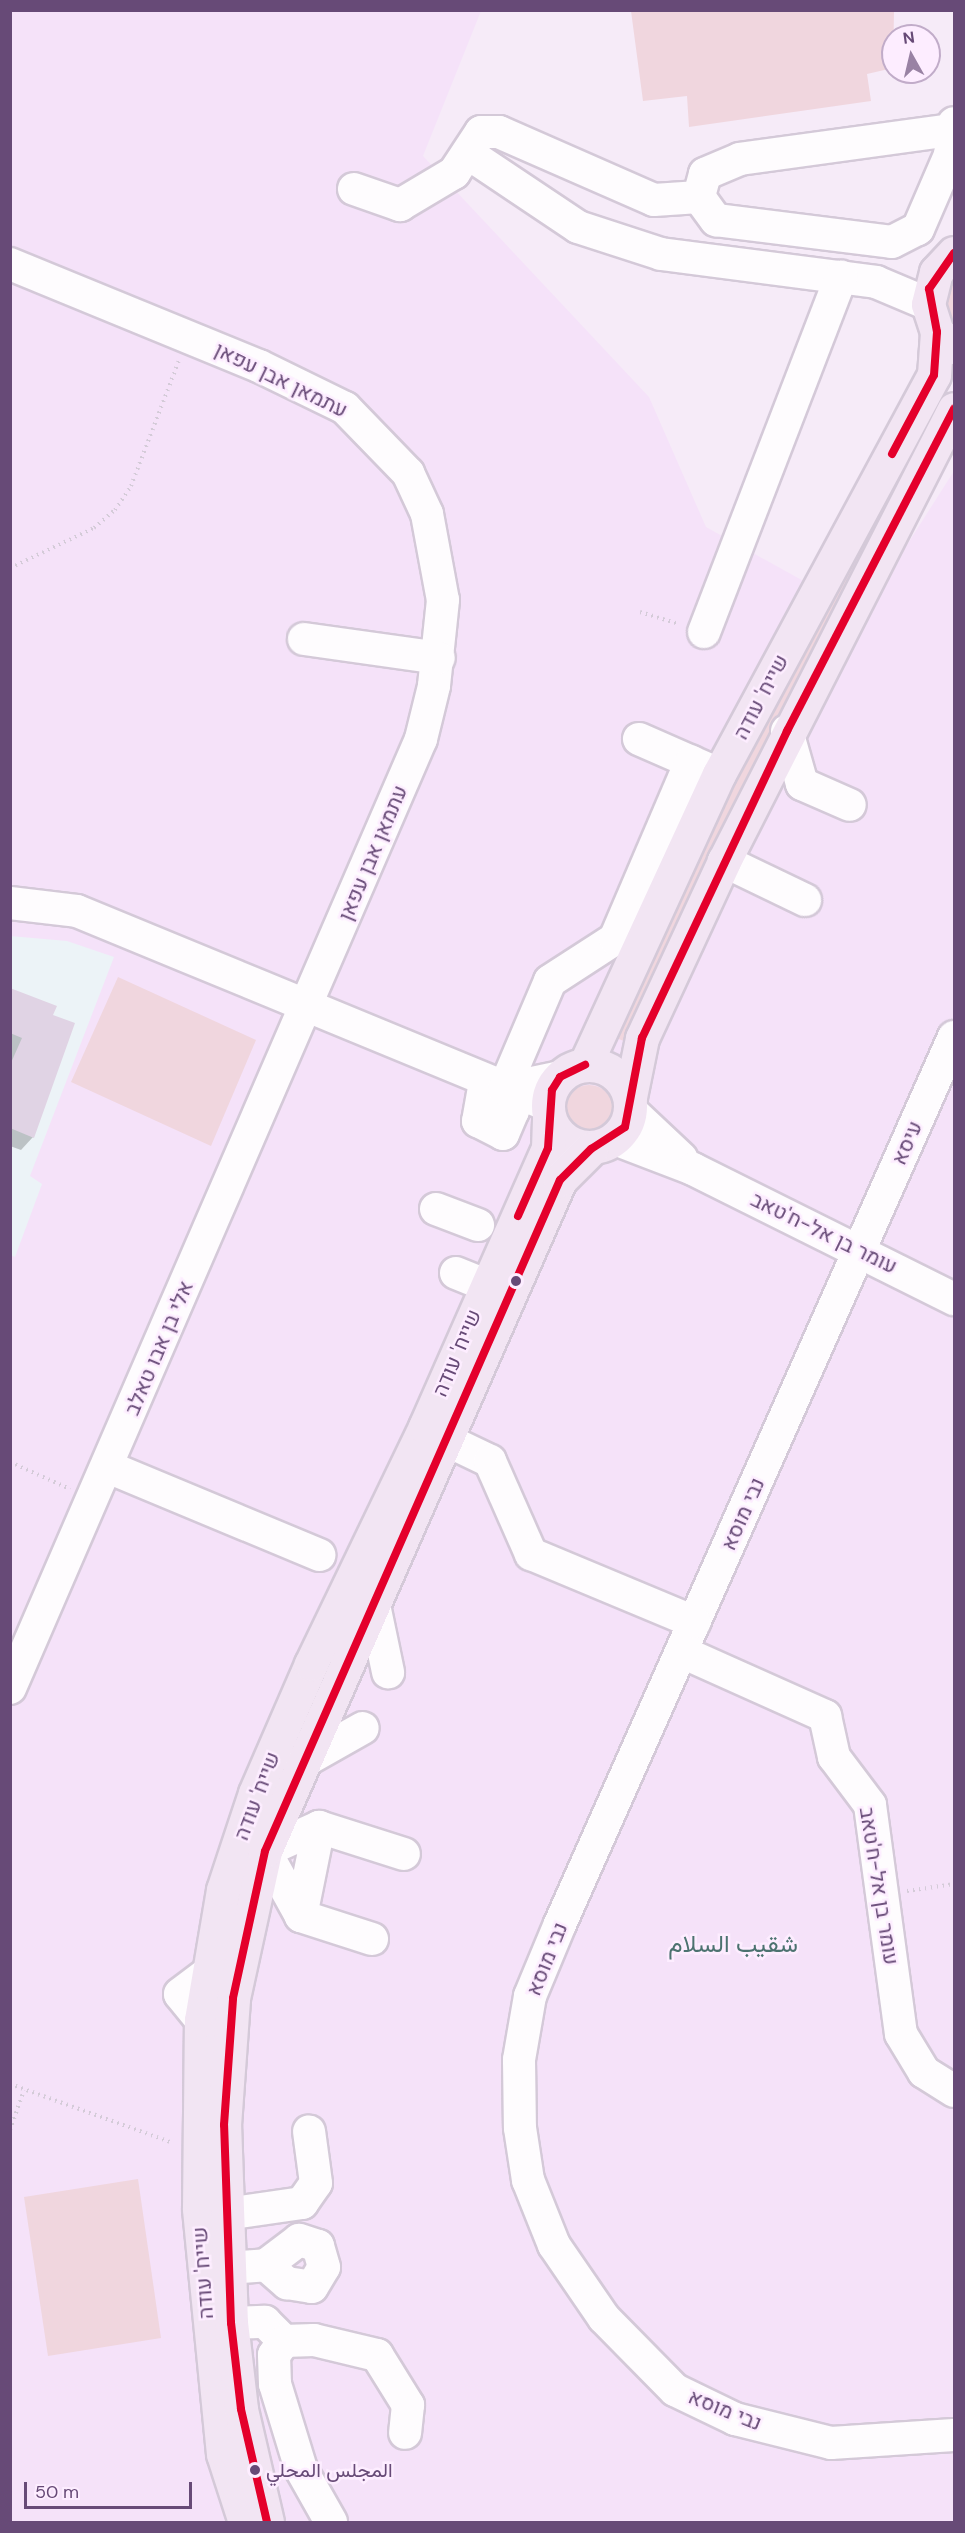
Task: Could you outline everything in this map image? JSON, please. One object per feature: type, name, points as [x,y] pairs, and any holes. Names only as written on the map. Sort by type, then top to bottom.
[{"type":"main road","name":"שייח' עודה","points":[[245,2523],[220,2434],[206,2319],[197,2141],[201,2020],[223,1890],[255,1793],[548,1148],[560,1091],[631,969],[647,931],[705,768],[934,375],[945,262]]},
{"type":"main road","name":"שייח' עודה","points":[[267,2523],[241,2409],[231,2323],[227,2268],[224,2126],[233,1998],[264,1851],[299,1764],[560,1180],[617,1124],[642,1038],[724,861],[787,731],[954,409]]},
{"type":"main road","points":[[615,1074],[617,1124],[566,1141],[560,1091],[615,1074]]},
{"type":"street","points":[[953,127],[950,155],[918,230],[892,242],[716,220],[699,196],[705,174],[740,159],[953,127]]},
{"type":"street","points":[[354,189],[400,205],[454,173],[469,154],[481,132],[499,132],[654,200],[699,196]]},
{"type":"street","points":[[469,154],[578,227],[651,251],[876,282],[945,262]]},
{"type":"street","points":[[651,251],[654,200]]},
{"type":"street","name":"עתמאן אבן עפאן","points":[[10,264],[188,335],[345,408],[408,473],[440,565],[439,658],[421,739],[305,1006]]},
{"type":"street","points":[[704,632],[841,277]]},
{"type":"street","points":[[876,282],[940,328]]},
{"type":"street","points":[[304,639],[439,658]]},
{"type":"street","points":[[787,731],[802,784],[850,805]]},
{"type":"street","points":[[615,939],[705,768],[639,739]]},
{"type":"street","points":[[724,861],[805,900]]},
{"type":"street","points":[[12,894],[77,911],[494,1086],[560,1091]]},
{"type":"street","points":[[494,1086],[550,981],[615,939],[647,931]]},
{"type":"street","points":[[615,939],[624,947],[631,969]]},
{"type":"street","name":"אלי בן אבו טאלב","points":[[10,1688],[94,1500],[305,1006]]},
{"type":"street","name":"עיסא","points":[[860,1249],[954,1037]]},
{"type":"street","points":[[490,1127],[513,1111],[494,1086]]},
{"type":"street","name":"עומר בן אל-ח'טאב","points":[[617,1124],[693,1169],[860,1249],[954,1299]]},
{"type":"street","points":[[436,1209],[478,1225]]},
{"type":"street","name":"נבי מוסא","points":[[860,1249],[530,1996],[519,2060],[520,2128],[528,2180],[554,2245],[604,2318],[675,2390],[735,2418],[831,2444],[954,2435]]},
{"type":"street","points":[[456,1273],[486,1285]]},
{"type":"street","points":[[444,1439],[490,1461],[531,1554],[694,1622]]},
{"type":"street","points":[[108,1467],[319,1555]]},
{"type":"street","points":[[372,1600],[388,1672]]},
{"type":"street","name":"עומר בן אל-ח'טאב","points":[[682,1652],[825,1716],[834,1757],[870,1804],[901,2034],[924,2072],[954,2091]]},
{"type":"street","points":[[299,1764],[363,1728]]},
{"type":"street","points":[[301,1916],[319,1827]]},
{"type":"street","points":[[372,1938],[301,1916],[264,1851],[319,1827],[404,1854]]},
{"type":"street","points":[[226,2214],[302,2203],[316,2182],[309,2131]]},
{"type":"street","points":[[227,2268],[266,2265]]},
{"type":"street","points":[[231,2323],[265,2322],[284,2341],[314,2340],[376,2355],[408,2406],[405,2433]]},
{"type":"street","points":[[284,2341],[274,2355],[275,2384],[301,2469],[331,2523]]},
{"type":"path","points":[[10,568],[94,528],[115,510],[131,486],[188,335]]},
{"type":"path","points":[[640,612],[704,632]]},
{"type":"path","points":[[10,1462],[94,1500]]},
{"type":"path","points":[[883,1895],[954,1884]]},
{"type":"path","points":[[10,2084],[171,2143],[197,2141]]},
{"type":"path","points":[[10,2130],[24,2090]]},
{"type":"shaded area","name":"شقيب السلام","points":[[11,11],[481,11],[423,156],[649,397],[706,527],[863,614],[954,471],[954,2522],[11,2522]]},
{"type":"shaded area","points":[[631,11],[894,11],[894,24],[881,24],[881,71],[867,74],[871,101],[689,127],[687,96],[643,101]]},
{"type":"shaded area","points":[[954,270],[954,329],[942,309],[946,281]]},
{"type":"shaded area","points":[[928,357],[950,366],[629,1043],[611,1036]]},
{"type":"shaded area","points":[[10,936],[67,941],[114,957],[30,1176],[42,1184],[15,1257],[10,1255]]},
{"type":"shaded area","points":[[118,977],[256,1040],[211,1146],[71,1082]]},
{"type":"shaded area","points":[[584,1085],[594,1085],[609,1095],[613,1109],[612,1118],[603,1129],[594,1133],[584,1133],[569,1123],[565,1114],[565,1104],[575,1089]]},
{"type":"shaded area","points":[[138,2179],[161,2338],[48,2356],[24,2197]]},
{"type":"building","points":[[10,988],[57,1006],[53,1015],[75,1023],[34,1138],[10,1128],[10,1065],[22,1038],[10,1033]]},
{"type":"transit line","points":[[892,454],[934,375],[937,332],[929,289],[954,253]]},
{"type":"transit line","points":[[267,2522],[241,2409],[231,2323],[224,2125],[233,1998],[265,1851],[560,1180],[591,1149],[625,1127],[642,1038],[787,731],[954,409]]},
{"type":"transit line","points":[[518,1216],[548,1148],[552,1090],[560,1077],[585,1065]]},
{"type":"place","name":"المجلس المحلي","points":[[255,2470]]},
{"type":"district","name":"شقيب السلام","points":[[733,1944]]}]
